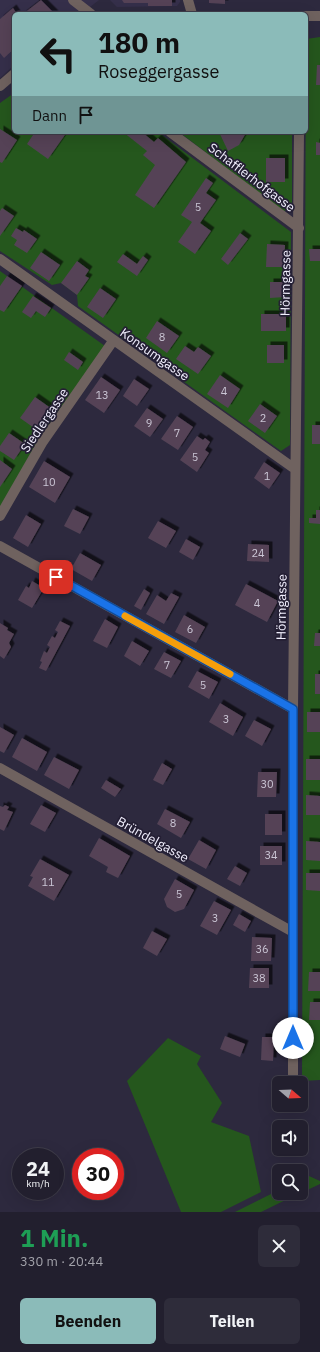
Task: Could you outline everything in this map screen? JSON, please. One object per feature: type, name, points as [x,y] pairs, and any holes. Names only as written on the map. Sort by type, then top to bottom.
[{"type":"street","points":[[73,0],[88,12]]},
{"type":"street","points":[[188,0],[191,12]]},
{"type":"street","points":[[308,16],[320,16]]},
{"type":"street","points":[[0,86],[12,76]]},
{"type":"street","name":"Schafflerhofgasse","points":[[173,134],[299,228]]},
{"type":"street","name":"Hörmgasse","points":[[293,1076],[293,709],[299,134]]},
{"type":"street","name":"Konsumgasse","points":[[0,259],[113,341],[295,469]]},
{"type":"street","name":"Siedlergasse","points":[[0,516],[42,443],[113,341]]},
{"type":"street","points":[[0,546],[293,709]]},
{"type":"street","name":"Bründelgasse","points":[[0,768],[293,932]]},
{"type":"shaded area","points":[[0,0],[99,0],[84,12],[12,12],[12,67],[0,78]]},
{"type":"shaded area","points":[[110,0],[180,0],[180,2],[177,6],[117,7]]},
{"type":"green space","points":[[320,37],[320,1080],[308,1081],[308,1076],[302,1076],[306,134],[308,134],[308,39]]},
{"type":"green space","points":[[12,94],[12,134],[161,134],[291,232],[290,445],[281,451],[78,306],[77,295],[61,283],[52,285],[0,251],[0,103]]},
{"type":"green space","points":[[182,134],[292,134],[292,209],[283,211]]},
{"type":"green space","points":[[0,271],[105,346],[38,440],[0,508]]},
{"type":"green space","points":[[168,1038],[201,1056],[197,1064],[222,1103],[211,1122],[249,1136],[261,1192],[221,1212],[181,1212],[127,1081]]},
{"type":"green space","points":[[308,1176],[320,1181],[320,1184],[308,1190]]},
{"type":"green space","points":[[272,1194],[272,1200],[286,1200],[261,1212],[235,1212]]},
{"type":"building","points":[[41,0],[53,12],[26,12]]},
{"type":"building","points":[[122,0],[172,0],[172,6],[148,6],[148,3],[124,3]]},
{"type":"building","points":[[209,0],[225,0],[225,4],[209,3]]},
{"type":"building","points":[[13,8],[16,12],[12,12],[12,51],[4,58],[0,53],[0,19]]},
{"type":"building","points":[[317,65],[320,65],[320,85],[316,85]]},
{"type":"building","points":[[0,129],[17,140],[2,163],[0,162]]},
{"type":"building","points":[[34,134],[66,134],[48,159],[27,144]]},
{"type":"building","points":[[126,134],[144,134],[154,142],[158,138],[186,162],[154,208],[135,195],[155,165],[143,155],[147,151]]},
{"type":"building","points":[[220,134],[245,134],[239,145],[228,151]]},
{"type":"building","points":[[316,142],[320,143],[320,155],[316,155]]},
{"type":"building","points":[[266,158],[285,158],[285,182],[266,182]]},
{"type":"building","points":[[206,178],[213,183],[206,193],[216,200],[200,223],[211,231],[195,254],[178,242],[192,222],[181,215]]},
{"type":"building","points":[[2,208],[14,216],[0,236],[0,211]]},
{"type":"building","points":[[16,228],[23,232],[24,230],[37,239],[27,253],[14,245],[17,240],[11,236]]},
{"type":"building","points":[[240,233],[248,239],[228,265],[221,259]]},
{"type":"building","points":[[267,244],[285,245],[284,267],[266,267]]},
{"type":"building","points":[[309,249],[320,249],[320,261],[310,261]]},
{"type":"building","points":[[41,252],[60,265],[49,281],[30,268]]},
{"type":"building","points":[[123,254],[137,264],[143,256],[148,260],[137,276],[117,262]]},
{"type":"building","points":[[77,261],[89,270],[85,276],[89,278],[77,295],[61,283]]},
{"type":"building","points":[[7,276],[22,286],[4,312],[0,310],[0,286]]},
{"type":"building","points":[[270,282],[285,282],[285,297],[270,298]]},
{"type":"building","points":[[100,288],[116,299],[103,318],[87,307]]},
{"type":"building","points":[[33,296],[51,308],[45,317],[36,311],[31,318],[22,312]]},
{"type":"building","points":[[261,314],[286,314],[286,331],[261,331]]},
{"type":"building","points":[[157,321],[179,336],[167,353],[146,338]]},
{"type":"building","points":[[267,345],[284,345],[284,363],[267,363]]},
{"type":"building","points":[[185,346],[194,352],[198,347],[211,356],[198,374],[176,359]]},
{"type":"building","points":[[69,352],[83,362],[78,370],[64,360]]},
{"type":"building","points":[[220,375],[240,389],[228,408],[207,394]]},
{"type":"building","points":[[101,377],[120,390],[104,413],[85,400]]},
{"type":"building","points":[[134,379],[149,389],[137,406],[123,396]]},
{"type":"building","points":[[35,397],[52,409],[37,430],[20,418]]},
{"type":"building","points":[[260,404],[277,416],[265,433],[248,421]]},
{"type":"building","points":[[147,408],[163,419],[150,437],[134,426]]},
{"type":"building","points":[[177,416],[193,427],[178,450],[161,439]]},
{"type":"building","points":[[312,425],[320,425],[320,444],[312,444]]},
{"type":"building","points":[[9,433],[25,444],[14,460],[0,451],[0,446]]},
{"type":"building","points":[[197,436],[203,440],[205,438],[210,442],[205,450],[209,453],[197,472],[180,460]]},
{"type":"building","points":[[0,460],[12,469],[0,487]]},
{"type":"building","points":[[44,461],[70,477],[55,503],[29,487]]},
{"type":"building","points":[[264,462],[280,473],[269,489],[254,478]]},
{"type":"building","points":[[73,509],[89,517],[80,534],[64,526]]},
{"type":"building","points":[[316,510],[320,510],[320,524],[309,523],[309,518],[316,518]]},
{"type":"building","points":[[26,515],[41,524],[28,547],[13,538]]},
{"type":"building","points":[[158,521],[176,531],[166,548],[148,538]]},
{"type":"building","points":[[186,539],[200,547],[193,560],[179,552]]},
{"type":"building","points":[[248,544],[269,545],[269,562],[247,561]]},
{"type":"building","points":[[80,553],[101,565],[92,581],[71,569]]},
{"type":"building","points":[[32,581],[44,588],[32,608],[18,600],[26,586],[29,588]]},
{"type":"building","points":[[246,584],[278,601],[267,622],[235,605]]},
{"type":"building","points":[[144,589],[150,593],[141,610],[134,606]]},
{"type":"building","points":[[171,593],[179,597],[164,624],[146,614],[157,595],[166,601]]},
{"type":"building","points":[[184,615],[205,627],[196,643],[175,632]]},
{"type":"building","points":[[105,619],[118,627],[107,648],[93,641]]},
{"type":"building","points":[[60,621],[70,626],[46,671],[39,668],[42,662],[40,661],[44,651],[47,653],[50,647],[47,645],[52,636],[55,638],[58,632],[55,630]]},
{"type":"building","points":[[0,623],[14,634],[9,643],[11,647],[4,659],[0,656]]},
{"type":"building","points":[[315,633],[320,633],[320,646],[314,646]]},
{"type":"building","points":[[132,641],[149,651],[140,666],[124,656]]},
{"type":"building","points":[[164,652],[181,661],[171,678],[154,669]]},
{"type":"building","points":[[197,671],[218,682],[209,699],[188,687]]},
{"type":"building","points":[[315,674],[320,674],[320,694],[315,694]]},
{"type":"building","points":[[220,703],[243,717],[233,736],[209,722]]},
{"type":"building","points":[[307,712],[320,712],[320,732],[307,732]]},
{"type":"building","points":[[254,720],[271,729],[262,746],[245,736]]},
{"type":"building","points":[[0,727],[14,735],[4,753],[0,751]]},
{"type":"building","points":[[22,738],[47,752],[37,771],[12,757]]},
{"type":"building","points":[[54,757],[79,770],[69,789],[44,775]]},
{"type":"building","points":[[306,759],[320,759],[320,780],[306,780]]},
{"type":"building","points":[[162,763],[172,769],[163,785],[153,780]]},
{"type":"building","points":[[258,772],[277,772],[276,797],[257,797]]},
{"type":"building","points":[[106,780],[121,789],[115,797],[101,788]]},
{"type":"building","points":[[306,795],[320,796],[320,815],[306,815]]},
{"type":"building","points":[[5,805],[9,807],[7,810],[13,812],[4,831],[0,829],[0,806],[3,807]]},
{"type":"building","points":[[41,805],[56,813],[45,832],[30,824]]},
{"type":"building","points":[[165,809],[190,822],[181,838],[157,824]]},
{"type":"building","points":[[265,814],[282,814],[282,835],[265,835]]},
{"type":"building","points":[[99,838],[130,856],[118,878],[106,872],[108,867],[89,856]]},
{"type":"building","points":[[199,840],[216,850],[206,869],[188,859]]},
{"type":"building","points":[[306,841],[320,842],[320,861],[306,860]]},
{"type":"building","points":[[260,846],[282,846],[282,865],[260,865]]},
{"type":"building","points":[[40,859],[69,875],[54,901],[28,886],[33,877],[30,876]]},
{"type":"building","points":[[235,866],[247,873],[240,886],[227,879]]},
{"type":"building","points":[[306,873],[320,873],[320,891],[306,890]]},
{"type":"building","points":[[175,879],[194,890],[184,909],[175,912],[167,907],[164,899]]},
{"type":"building","points":[[214,901],[231,910],[217,935],[200,926]]},
{"type":"building","points":[[239,914],[251,921],[245,932],[233,925]]},
{"type":"building","points":[[152,931],[167,939],[157,956],[143,948]]},
{"type":"building","points":[[252,937],[272,938],[271,961],[251,961]]},
{"type":"building","points":[[250,968],[269,968],[269,988],[249,988]]},
{"type":"building","points":[[309,972],[320,972],[320,991],[308,991]]},
{"type":"building","points":[[310,1002],[320,1002],[320,1020],[309,1020]]},
{"type":"building","points":[[225,1036],[245,1044],[240,1057],[220,1049]]},
{"type":"building","points":[[262,1037],[274,1037],[273,1061],[261,1060]]},
{"type":"slow traffic","points":[[125,616],[230,674]]},
{"type":"route","points":[[56,577],[293,709],[293,1038]]}]
